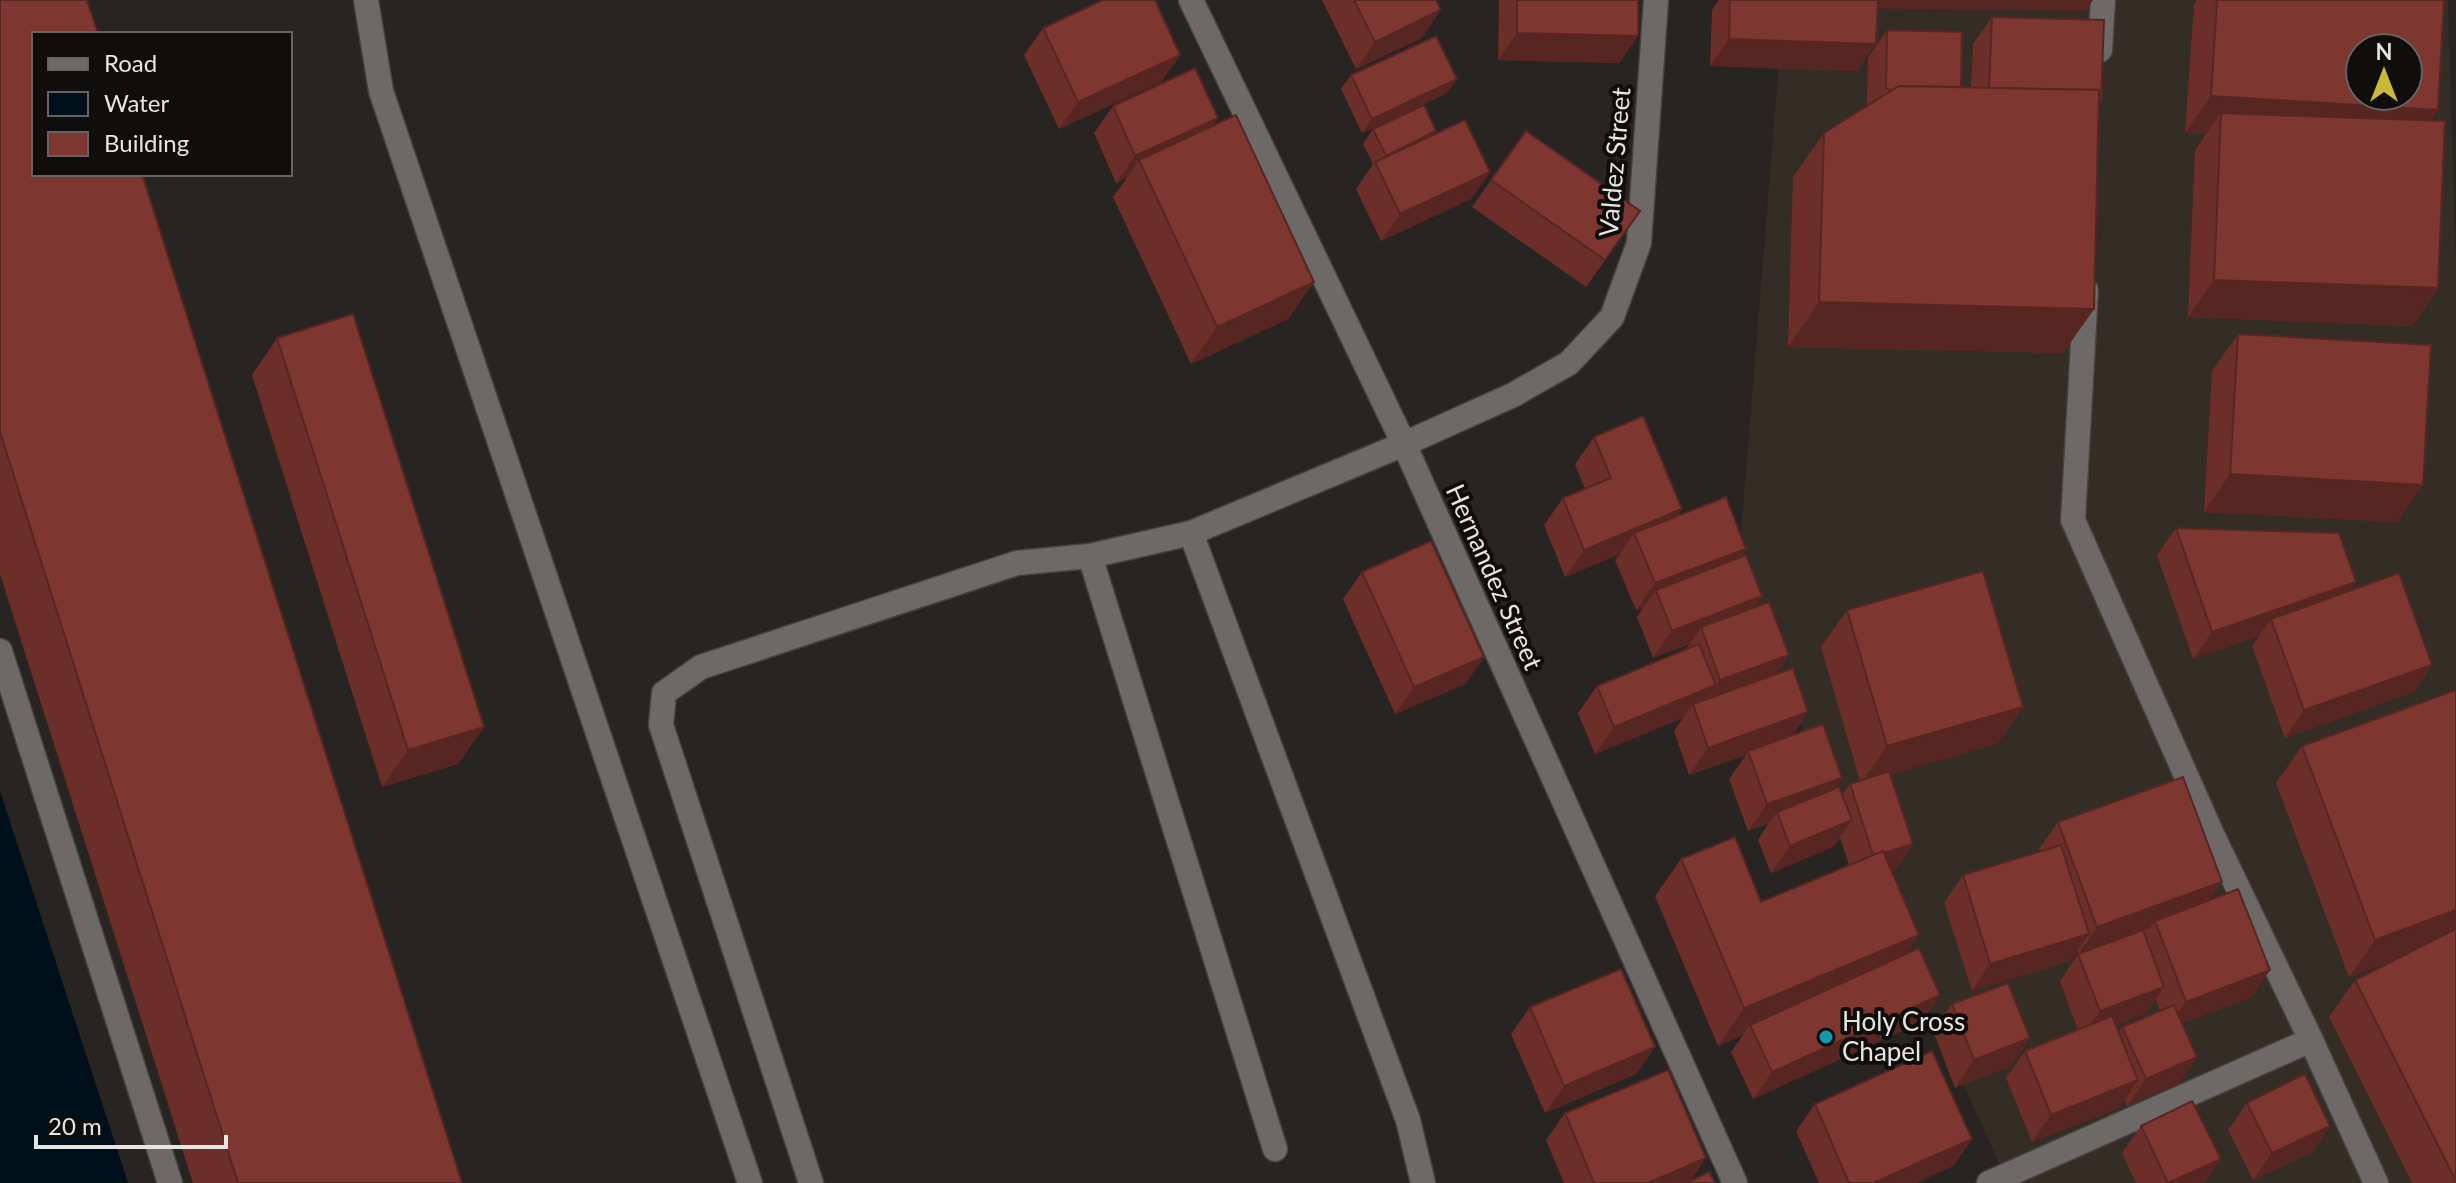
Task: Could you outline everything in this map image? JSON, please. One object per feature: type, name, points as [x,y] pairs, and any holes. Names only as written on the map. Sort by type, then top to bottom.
[{"type":"street","points":[[366,0],[381,91],[750,1183]]},
{"type":"street","name":"Hernandez Street","points":[[1191,0],[1404,444],[1735,1183]]},
{"type":"street","name":"Valdez Street","points":[[811,1183],[661,725],[664,693],[701,667],[1017,563],[1090,556],[1191,533],[1513,395],[1569,363],[1612,317],[1639,243],[1656,0]]},
{"type":"street","points":[[2099,79],[2103,0]]},
{"type":"street","points":[[2088,268],[2073,520],[2212,834],[2376,1183]]},
{"type":"street","points":[[1191,533],[1408,1120],[1423,1183]]},
{"type":"street","points":[[1090,556],[1275,1149]]},
{"type":"street","points":[[0,651],[170,1183]]},
{"type":"street","points":[[1989,1183],[2311,1040]]},
{"type":"shaded area","points":[[1784,0],[2448,0],[2456,266],[2456,1183],[2008,1183],[1737,582]]},
{"type":"water","points":[[0,791],[128,1183],[0,1183]]},
{"type":"building","points":[[0,0],[87,0],[97,32],[32,32],[32,176],[143,176],[462,1183],[238,1183],[0,432]]},
{"type":"building","points":[[1103,0],[1155,0],[1180,55],[1078,102],[1043,28]]},
{"type":"building","points":[[1354,0],[1436,0],[1441,10],[1375,42]]},
{"type":"building","points":[[1517,0],[1638,0],[1638,36],[1517,33]]},
{"type":"building","points":[[1730,0],[1878,0],[1876,44],[1729,39]]},
{"type":"building","points":[[2217,0],[2444,0],[2438,110],[2424,109],[2424,32],[2344,32],[2344,104],[2211,96]]},
{"type":"building","points":[[1992,17],[2104,20],[2101,102],[2098,102],[2099,90],[1989,88]]},
{"type":"building","points":[[1887,30],[1962,32],[1961,87],[1899,86],[1893,90],[1886,89]]},
{"type":"building","points":[[1436,36],[1457,79],[1372,119],[1351,75]]},
{"type":"building","points":[[1195,68],[1218,118],[1135,156],[1113,106]]},
{"type":"building","points":[[1899,86],[2099,90],[2094,309],[1819,302],[1824,133]]},
{"type":"building","points":[[1424,105],[1436,131],[1386,156],[1373,129]]},
{"type":"building","points":[[2221,113],[2445,121],[2438,288],[2214,280]]},
{"type":"building","points":[[1236,115],[1314,282],[1217,327],[1139,160]]},
{"type":"building","points":[[1465,120],[1490,172],[1400,214],[1375,162]]},
{"type":"building","points":[[1526,131],[1640,211],[1605,260],[1491,180]]},
{"type":"building","points":[[353,314],[484,727],[408,750],[277,338]]},
{"type":"building","points":[[2238,334],[2431,345],[2423,485],[2230,474]]},
{"type":"building","points":[[1643,416],[1682,509],[1584,550],[1563,498],[1611,478],[1594,437]]},
{"type":"building","points":[[1726,497],[1746,549],[1655,583],[1634,533]]},
{"type":"building","points":[[2176,528],[2339,533],[2356,582],[2212,632]]},
{"type":"building","points":[[1431,541],[1484,657],[1414,687],[1362,572]]},
{"type":"building","points":[[1746,555],[1762,596],[1672,631],[1656,590]]},
{"type":"building","points":[[1983,571],[2023,707],[1887,746],[1847,610]]},
{"type":"building","points":[[2399,573],[2432,665],[2304,710],[2271,619]]},
{"type":"building","points":[[1769,602],[1789,655],[1720,680],[1701,627]]},
{"type":"building","points":[[1699,644],[1716,685],[1614,727],[1597,686]]},
{"type":"building","points":[[1793,668],[1808,712],[1708,748],[1693,704]]},
{"type":"building","points":[[2456,690],[2456,910],[2375,940],[2302,746]]},
{"type":"building","points":[[1823,724],[1842,778],[1767,804],[1748,751]]},
{"type":"building","points":[[1889,771],[1913,844],[1873,855],[1850,784]]},
{"type":"building","points":[[2183,777],[2222,882],[2097,927],[2058,822]]},
{"type":"building","points":[[1839,787],[1852,820],[1790,846],[1777,812]]},
{"type":"building","points":[[1735,837],[1761,902],[1883,851],[1919,935],[1744,1008],[1681,859]]},
{"type":"building","points":[[2061,845],[2089,934],[1990,964],[1963,875]]},
{"type":"building","points":[[2238,889],[2270,970],[2186,1002],[2155,921]]},
{"type":"building","points":[[2456,929],[2456,1181],[2355,980]]},
{"type":"building","points":[[2143,930],[2164,987],[2100,1011],[2078,954]]},
{"type":"building","points":[[1919,948],[1940,995],[1772,1072],[1750,1025]]},
{"type":"building","points":[[1621,969],[1655,1047],[1564,1086],[1530,1007]]},
{"type":"building","points":[[2008,983],[2030,1038],[1974,1060],[1952,1004]]},
{"type":"building","points":[[2174,1005],[2197,1057],[2146,1079],[2122,1027]]},
{"type":"building","points":[[2112,1016],[2138,1080],[2051,1115],[2025,1051]]},
{"type":"building","points":[[1932,1051],[1972,1139],[1873,1183],[1849,1183],[1815,1104]]},
{"type":"building","points":[[1668,1070],[1706,1158],[1648,1183],[1594,1183],[1565,1113]]},
{"type":"building","points":[[2305,1074],[2330,1126],[2272,1153],[2247,1103]]},
{"type":"building","points":[[2192,1101],[2221,1159],[2168,1183],[2141,1126]]},
{"type":"building","points":[[1709,1172],[1715,1183],[1686,1183]]},
{"type":"place","name":"Holy Cross Chapel","points":[[1826,1037]]}]
